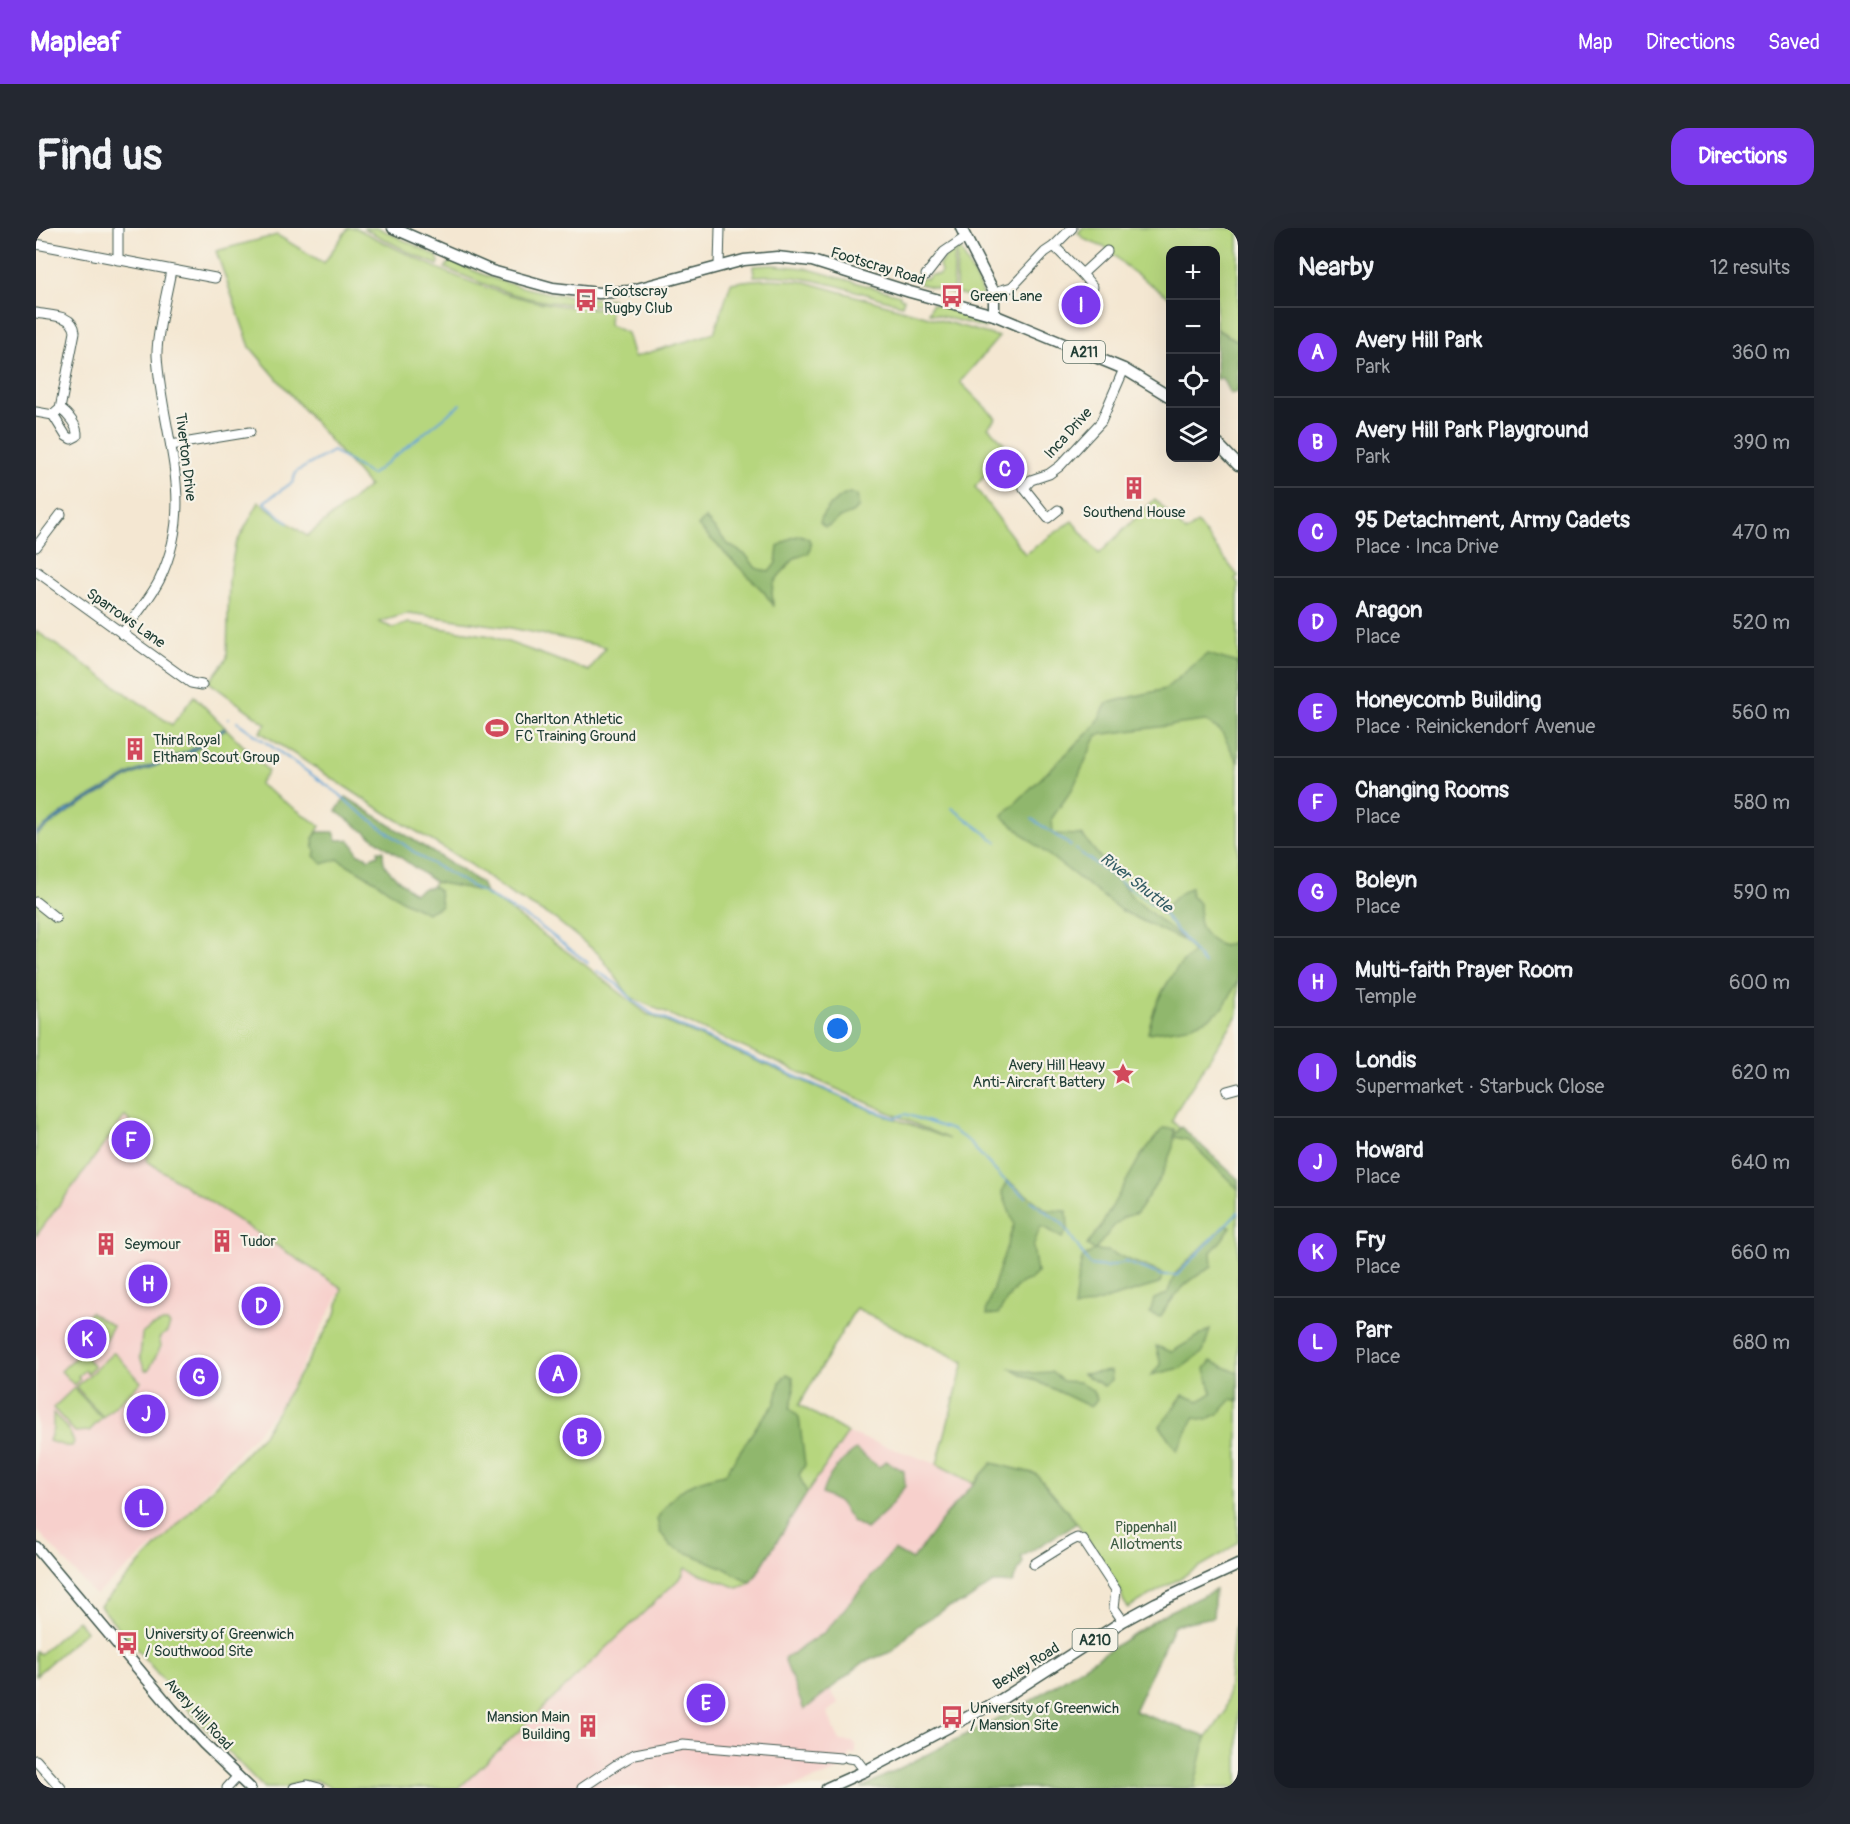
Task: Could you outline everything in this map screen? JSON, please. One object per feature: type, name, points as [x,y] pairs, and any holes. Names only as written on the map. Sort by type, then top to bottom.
[{"type":"main road","name":"Footscray Road","points":[[393,228],[492,271],[528,282],[578,291],[610,293],[629,291],[719,266],[763,258],[799,258],[994,315],[1124,369],[1166,395]]},
{"type":"main road","points":[[963,232],[994,292],[994,315]]},
{"type":"main road","points":[[1220,447],[1238,465]]},
{"type":"main road","name":"Avery Hill Road","points":[[36,1547],[172,1710],[250,1788]]},
{"type":"main road","name":"Bexley Road","points":[[827,1788],[865,1771],[1002,1699],[1123,1621],[1156,1603],[1238,1565]]},
{"type":"street","points":[[118,228],[118,260]]},
{"type":"street","points":[[719,266],[720,228]]},
{"type":"street","points":[[994,292],[1012,287],[1045,252],[1072,228]]},
{"type":"street","points":[[926,275],[963,232]]},
{"type":"street","points":[[36,244],[215,278]]},
{"type":"street","points":[[1054,246],[1093,287]]},
{"type":"street","points":[[1082,274],[1107,251]]},
{"type":"street","name":"Tiverton Drive","points":[[122,634],[157,584],[166,565],[175,535],[178,510],[177,480],[157,355],[171,270]]},
{"type":"street","points":[[36,313],[69,319],[75,328],[56,412],[36,412]]},
{"type":"street","name":"Inca Drive","points":[[1058,510],[1048,518],[1024,488],[1031,480],[1049,474],[1060,466],[1101,422],[1124,369]]},
{"type":"street","points":[[171,445],[250,432]]},
{"type":"street","points":[[36,547],[61,514]]},
{"type":"street","name":"Sparrows Lane","points":[[36,571],[191,683],[202,685]]},
{"type":"street","points":[[36,902],[56,918]]},
{"type":"street","points":[[1227,1091],[1238,1088]]},
{"type":"street","points":[[1034,1564],[1077,1538],[1083,1540],[1116,1590],[1114,1608],[1123,1621]]},
{"type":"street","points":[[582,1788],[635,1754],[683,1745],[845,1758],[856,1760],[865,1771]]},
{"type":"street","points":[[36,1760],[61,1788]]},
{"type":"street","points":[[227,1788],[238,1776]]},
{"type":"street","points":[[294,1788],[308,1785],[319,1788]]},
{"type":"shaded area","points":[[125,1116],[342,1288],[283,1402],[170,1533],[95,1595],[36,1529],[36,1236]]},
{"type":"shaded area","points":[[848,1433],[937,1464],[973,1483],[1077,1523],[823,1678],[839,1704],[827,1712],[840,1741],[854,1742],[856,1745],[856,1754],[849,1754],[848,1764],[844,1769],[790,1788],[459,1788],[682,1576],[685,1568],[737,1588]]},
{"type":"green space","name":"Pippenhall Allotments","points":[[348,228],[356,228],[478,285],[543,303],[610,308],[609,325],[627,333],[634,357],[714,333],[731,283],[759,279],[806,282],[999,337],[960,382],[996,418],[988,427],[1009,448],[975,487],[1025,554],[1072,521],[1099,554],[1155,499],[1186,532],[1197,523],[1238,576],[1235,579],[1238,583],[1238,1014],[1176,1111],[1172,1121],[1238,1183],[1238,1542],[1224,1553],[1128,1608],[1121,1591],[1077,1523],[1036,1474],[993,1463],[973,1483],[937,1464],[964,1362],[856,1308],[799,1405],[848,1433],[807,1493],[751,1583],[738,1588],[685,1568],[682,1576],[459,1788],[333,1788],[315,1780],[293,1784],[286,1788],[264,1788],[197,1720],[100,1606],[263,1435],[336,1314],[342,1288],[147,1161],[148,1145],[125,1116],[36,1236],[36,631],[172,725],[194,696],[268,771],[259,784],[320,826],[315,835],[421,904],[446,864],[585,965],[647,1014],[871,1110],[949,1139],[630,997],[600,955],[555,919],[511,894],[470,864],[260,732],[266,724],[209,682],[227,658],[229,578],[235,546],[259,502],[307,536],[369,486],[250,347],[216,251],[277,235],[324,263]],"holes":[[[409,613],[506,627],[606,647],[589,671],[491,636],[409,623],[393,628],[379,622]]]},
{"type":"green space","points":[[363,228],[379,228],[437,256],[438,265],[414,255]]},
{"type":"green space","points":[[1082,228],[1238,228],[1238,341],[1220,331],[1220,246],[1166,246],[1166,295],[1128,268],[1106,248],[1086,240],[1078,233]]},
{"type":"green space","points":[[955,246],[953,293],[917,283],[921,278],[927,279],[931,275],[939,275],[941,272],[939,265]]},
{"type":"green space","points":[[959,246],[983,294],[980,299],[956,293],[957,247]]},
{"type":"green space","points":[[451,260],[509,284],[570,296],[612,299],[614,305],[561,303],[518,296],[445,268]]},
{"type":"green space","points":[[753,266],[805,268],[900,295],[900,298],[904,299],[902,305],[811,280],[754,276]]},
{"type":"green space","points":[[932,304],[985,320],[985,328],[929,313]]},
{"type":"green space","points":[[1220,331],[1238,341],[1238,392],[1230,394],[1222,378],[1220,378]]},
{"type":"green space","points":[[849,493],[857,495],[859,507],[825,527],[820,522],[827,508]]},
{"type":"green space","points":[[705,518],[729,545],[746,555],[756,568],[769,572],[776,563],[778,547],[791,538],[801,535],[809,539],[811,545],[809,553],[795,558],[774,583],[773,605],[764,592],[698,526]]},
{"type":"green space","points":[[1207,654],[1238,663],[1238,763],[1221,731],[1205,721],[1097,735],[1073,788],[1052,818],[1053,834],[1082,835],[1133,898],[1182,939],[1161,911],[1179,894],[1191,887],[1191,896],[1200,905],[1201,927],[1206,935],[1223,946],[1238,940],[1238,981],[1223,1008],[1209,1018],[1187,1027],[1148,1033],[1165,987],[1176,970],[1193,952],[1184,941],[1122,911],[1038,847],[1002,816],[1095,726],[1107,703],[1165,689]]},
{"type":"green space","points":[[346,797],[481,883],[485,892],[435,882],[336,811]]},
{"type":"green space","points":[[318,832],[334,832],[337,840],[351,841],[358,854],[368,859],[378,855],[378,851],[383,851],[385,865],[398,880],[414,893],[424,888],[435,887],[439,891],[441,906],[427,913],[403,901],[338,859],[323,864],[314,856],[316,850],[313,838]]},
{"type":"green space","points":[[1181,1127],[1238,1179],[1238,1189],[1188,1140],[1174,1137],[1173,1147],[1162,1175],[1137,1213],[1124,1217],[1095,1250],[1107,1251],[1164,1274],[1159,1284],[1074,1309],[1082,1259],[1094,1250],[1087,1245],[1101,1226],[1140,1157],[1163,1128],[1174,1129],[1174,1135]]},
{"type":"green space","points":[[1007,1180],[1047,1210],[1067,1211],[1068,1229],[1062,1238],[1040,1227],[1033,1247],[1037,1273],[1030,1280],[1015,1288],[998,1314],[987,1315],[986,1310],[1014,1224],[1002,1192]]},
{"type":"green space","points":[[1225,1225],[1231,1227],[1211,1252],[1212,1267],[1182,1288],[1160,1317],[1150,1313],[1154,1299],[1167,1294],[1175,1274]]},
{"type":"green space","points":[[90,1312],[113,1326],[104,1341],[84,1321]]},
{"type":"green space","points":[[163,1322],[170,1325],[167,1332],[159,1338],[161,1346],[149,1370],[145,1370],[140,1357],[142,1334]]},
{"type":"green space","points":[[1210,1329],[1203,1352],[1181,1368],[1151,1375],[1161,1365],[1156,1346],[1172,1352]]},
{"type":"green space","points":[[81,1352],[94,1366],[87,1373],[85,1370],[78,1376],[80,1379],[74,1385],[61,1371]]},
{"type":"green space","points":[[114,1352],[141,1382],[103,1417],[76,1387]]},
{"type":"green space","points":[[1211,1361],[1238,1373],[1238,1401],[1232,1399],[1219,1413],[1207,1420],[1194,1418],[1177,1451],[1160,1426],[1183,1395],[1199,1401],[1212,1393],[1205,1369]]},
{"type":"green space","points":[[1009,1368],[1034,1373],[1051,1372],[1063,1381],[1080,1382],[1092,1390],[1097,1399],[1091,1407]]},
{"type":"green space","points":[[1111,1371],[1112,1380],[1104,1386],[1083,1374]]},
{"type":"green space","points":[[787,1374],[793,1377],[794,1394],[790,1408],[799,1417],[805,1465],[799,1475],[807,1493],[751,1583],[724,1568],[671,1546],[660,1532],[657,1519],[670,1501],[685,1488],[703,1479],[725,1474],[760,1421],[775,1404],[780,1382]]},
{"type":"green space","points":[[74,1388],[102,1418],[89,1431],[75,1432],[53,1408]]},
{"type":"green space","points":[[53,1413],[68,1429],[74,1442],[72,1446],[49,1441],[53,1429]]},
{"type":"green space","points":[[856,1450],[879,1467],[886,1461],[904,1471],[905,1486],[887,1510],[866,1529],[852,1521],[840,1503],[822,1494],[835,1469]]},
{"type":"green space","points":[[992,1463],[1036,1474],[1077,1523],[1021,1557],[1023,1562],[1012,1583],[993,1583],[965,1602],[948,1607],[917,1626],[893,1651],[864,1662],[804,1710],[784,1659],[825,1632],[894,1550],[912,1560],[946,1515]]},
{"type":"green space","points":[[1215,1590],[1213,1617],[1174,1625],[1134,1711],[1206,1737],[1194,1788],[861,1788],[1026,1704],[1166,1613]]},
{"type":"green space","points":[[1238,1592],[1238,1788],[1178,1788],[1184,1770],[1226,1711]]},
{"type":"green space","points":[[78,1620],[86,1631],[36,1675],[36,1651],[40,1654]]},
{"type":"water","points":[[224,728],[225,730],[190,753],[134,774],[71,810],[36,835],[68,809],[134,772],[189,751]]},
{"type":"waterway","name":"River Shuttle","points":[[288,523],[264,502],[293,482],[296,472],[333,451],[371,475],[461,404]]},
{"type":"waterway","points":[[237,722],[339,794],[422,858],[536,923],[588,963]]},
{"type":"waterway","name":"River Shuttle","points":[[952,808],[997,842]]},
{"type":"waterway","name":"River Shuttle","points":[[1032,819],[1071,846]]},
{"type":"waterway","name":"River Shuttle","points":[[1075,849],[1161,911],[1204,964]]},
{"type":"waterway","points":[[597,971],[618,985],[635,1002],[652,1014],[875,1111],[895,1118],[905,1114],[952,1130],[967,1140],[1000,1176],[1026,1197]]},
{"type":"waterway","points":[[1031,1201],[1062,1223],[1090,1265],[1106,1267],[1125,1262],[1161,1275],[1177,1275],[1238,1212]]},
{"type":"place","name":"Green Lane","points":[[952,296]]},
{"type":"place","name":"Footscray Rugby Club","points":[[586,300]]},
{"type":"place","name":"Londis","points":[[1081,305]]},
{"type":"place","name":"95 Detachment, Army Cadets","points":[[1005,469]]},
{"type":"place","name":"Southend House","points":[[1134,488]]},
{"type":"place","name":"Charlton Athletic FC Training Ground","points":[[497,728]]},
{"type":"place","name":"Third Royal Eltham Scout Group","points":[[135,749]]},
{"type":"place","name":"Avery Hill Heavy Anti-Aircraft Battery","points":[[1123,1074]]},
{"type":"place","name":"Changing Rooms","points":[[131,1140]]},
{"type":"place","name":"Tudor","points":[[222,1241]]},
{"type":"place","name":"Seymour","points":[[106,1244]]},
{"type":"place","name":"Multi-faith Prayer Room","points":[[148,1284]]},
{"type":"place","name":"Aragon","points":[[261,1306]]},
{"type":"place","name":"Fry","points":[[87,1339]]},
{"type":"place","name":"Avery Hill Park","points":[[558,1374]]},
{"type":"place","name":"Boleyn","points":[[199,1377]]},
{"type":"place","name":"Howard","points":[[146,1414]]},
{"type":"place","name":"Avery Hill Park Playground","points":[[582,1437]]},
{"type":"place","name":"Parr","points":[[144,1508]]},
{"type":"place","name":"University of Greenwich / Southwood Site","points":[[127,1643]]},
{"type":"place","name":"Honeycomb Building","points":[[706,1703]]},
{"type":"place","name":"University of Greenwich / Mansion Site","points":[[952,1717]]},
{"type":"place","name":"Mansion Main Building","points":[[588,1726]]}]
